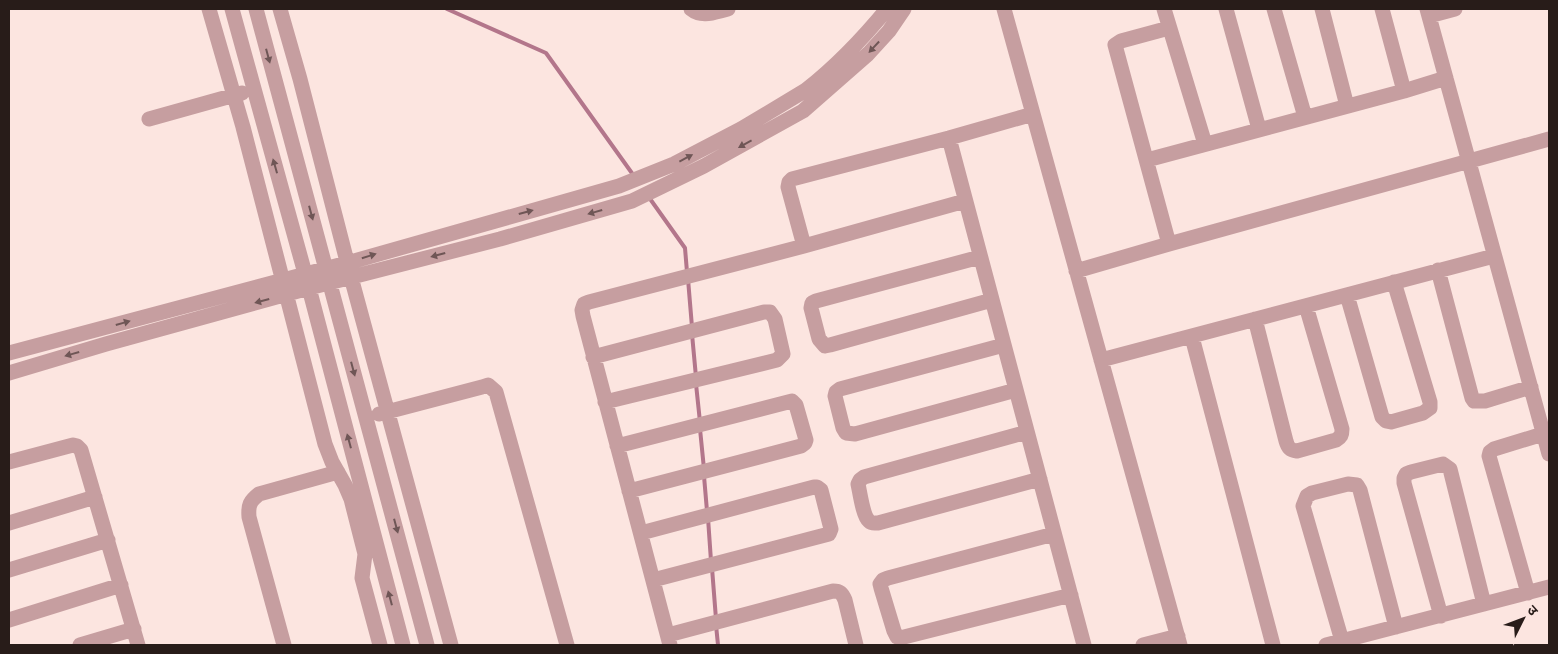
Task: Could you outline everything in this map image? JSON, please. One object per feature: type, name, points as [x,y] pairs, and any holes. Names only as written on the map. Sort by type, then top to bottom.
[{"type":"street","points":[[209,9],[234,95],[325,444],[351,499],[364,547],[362,578],[380,645]]},
{"type":"street","points":[[232,9],[307,281],[403,645]]},
{"type":"street","points":[[256,9],[428,645]]},
{"type":"street","points":[[280,9],[451,645]]},
{"type":"street","points":[[691,9],[696,13],[704,15],[728,9]]},
{"type":"street","points":[[9,353],[282,280],[330,283],[349,270],[636,180],[674,164],[741,129],[806,90],[861,38],[887,9]]},
{"type":"street","points":[[9,372],[286,295],[326,268],[349,270],[500,239],[632,201],[704,166],[803,111],[868,54],[889,31],[904,9]]},
{"type":"street","points":[[1004,9],[1179,641],[1143,645]]},
{"type":"street","points":[[1164,9],[1205,144]]},
{"type":"street","points":[[1226,9],[1259,129]]},
{"type":"street","points":[[1274,9],[1304,118]]},
{"type":"street","points":[[1322,9],[1347,106]]},
{"type":"street","points":[[1382,9],[1404,91]]},
{"type":"street","points":[[1455,9],[1428,12],[1547,445],[1494,449],[1490,452],[1489,456],[1528,593]]},
{"type":"street","points":[[1169,28],[1121,41],[1115,45],[1169,244]]},
{"type":"street","points":[[1147,160],[1446,78]]},
{"type":"street","points":[[150,119],[254,90]]},
{"type":"street","points":[[804,246],[788,187],[792,179],[1033,114]]},
{"type":"street","points":[[948,138],[1084,645]]},
{"type":"street","points":[[1076,271],[1549,139]]},
{"type":"street","points":[[856,645],[845,600],[838,591],[669,640],[582,310],[584,304],[589,302],[804,246],[965,201]]},
{"type":"street","points":[[1101,360],[1494,256]]},
{"type":"street","points":[[980,257],[812,303],[811,308],[819,339],[825,346],[830,346],[992,300]]},
{"type":"street","points":[[1438,270],[1474,401],[1485,401],[1531,387]]},
{"type":"street","points":[[1347,295],[1382,417],[1386,421],[1391,422],[1399,420],[1424,413],[1430,408],[1430,402],[1394,282]]},
{"type":"street","points":[[1255,319],[1286,441],[1291,451],[1297,451],[1336,440],[1342,434],[1342,428],[1306,306]]},
{"type":"street","points":[[593,357],[764,312],[770,312],[775,319],[783,349],[783,354],[777,360],[605,402]]},
{"type":"street","points":[[102,329],[106,344]]},
{"type":"street","points":[[1192,337],[1274,645]]},
{"type":"street","points":[[1004,345],[836,392],[835,396],[843,428],[846,433],[856,434],[1016,390]]},
{"type":"street","points":[[366,417],[482,387],[488,386],[496,392],[567,645]]},
{"type":"street","points":[[617,446],[788,402],[796,405],[806,440],[806,443],[801,446],[629,491]]},
{"type":"street","points":[[1027,432],[864,477],[858,484],[866,516],[872,523],[878,523],[1040,479]]},
{"type":"street","points":[[9,462],[68,446],[77,446],[81,450],[138,645]]},
{"type":"street","points":[[1440,616],[1404,483],[1406,474],[1428,467],[1443,464],[1450,469],[1484,604]]},
{"type":"street","points":[[284,645],[249,517],[248,506],[252,499],[259,494],[338,472]]},
{"type":"street","points":[[1342,642],[1303,506],[1307,496],[1312,493],[1348,484],[1356,485],[1360,490],[1396,627]]},
{"type":"street","points":[[641,533],[814,487],[821,490],[831,529],[829,534],[653,580]]},
{"type":"street","points":[[9,524],[95,498]]},
{"type":"street","points":[[1054,534],[888,578],[880,584],[881,588],[894,631],[897,637],[900,638],[1071,595]]},
{"type":"street","points":[[9,570],[108,540]]},
{"type":"street","points":[[9,620],[121,585]]},
{"type":"street","points":[[1326,645],[1549,587]]},
{"type":"street","points":[[80,645],[134,629]]},
{"type":"waterway","points":[[447,9],[546,53],[634,176]]},
{"type":"waterway","points":[[648,196],[685,248],[687,272]]},
{"type":"waterway","points":[[688,279],[692,327]]},
{"type":"waterway","points":[[692,334],[696,377]]},
{"type":"waterway","points":[[696,384],[700,422]]},
{"type":"waterway","points":[[700,429],[704,469]]},
{"type":"waterway","points":[[704,476],[707,511]]},
{"type":"waterway","points":[[708,518],[711,561]]},
{"type":"waterway","points":[[712,568],[716,619]]},
{"type":"waterway","points":[[716,625],[718,645]]}]
